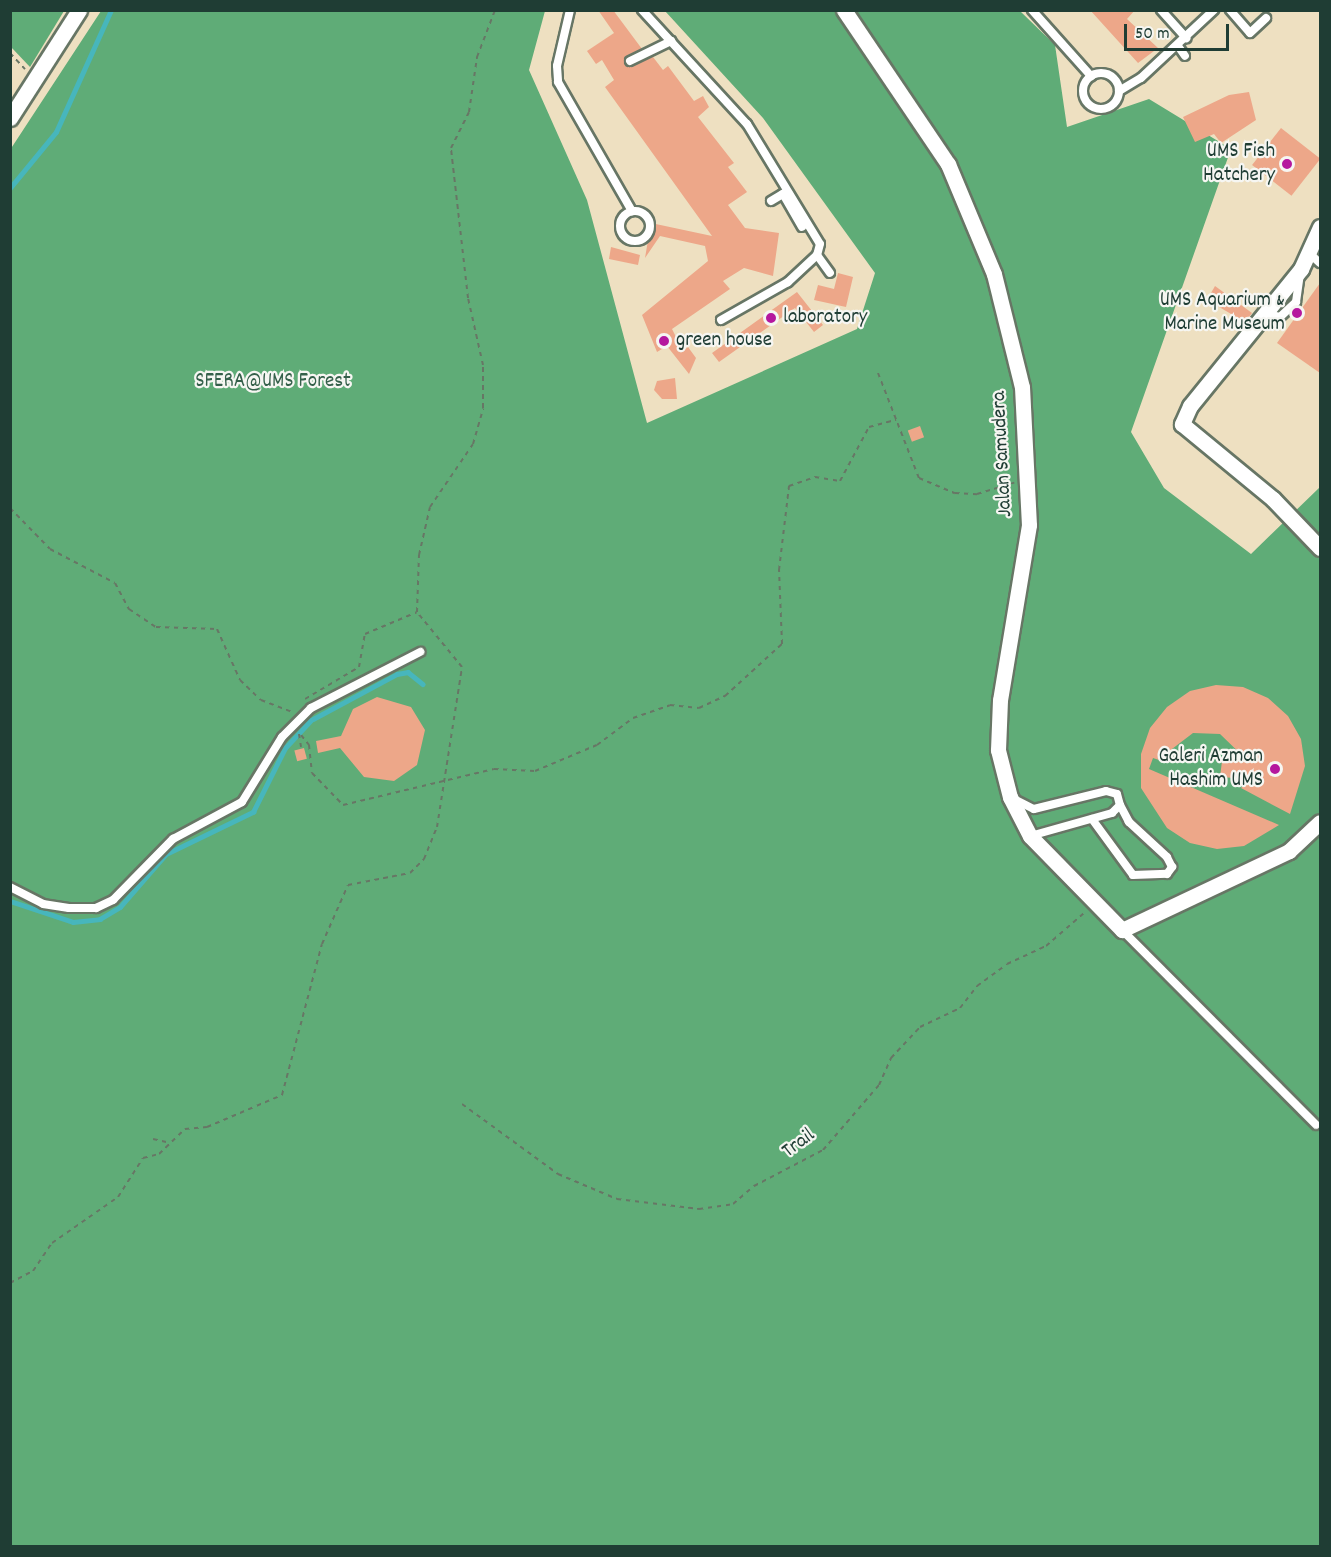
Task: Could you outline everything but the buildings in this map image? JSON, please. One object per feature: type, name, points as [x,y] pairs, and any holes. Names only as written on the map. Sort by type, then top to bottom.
[{"type":"street","points":[[10,118],[79,10]]},
{"type":"street","name":"Jalan Samudera","points":[[844,10],[923,124],[976,224],[1022,387],[1029,465],[1020,602],[1000,700],[998,750],[1010,797],[1030,836],[1122,930]]},
{"type":"street","points":[[1320,226],[1306,250],[1301,269],[1267,314],[1190,406],[1182,424],[1273,500],[1320,548]]},
{"type":"street","points":[[1122,930],[1289,851],[1320,822]]},
{"type":"lane","points":[[570,10],[556,66],[558,82],[632,211],[649,220],[647,235],[638,241],[624,236],[620,226],[632,211]]},
{"type":"lane","points":[[642,10],[747,123],[787,192],[803,227],[820,244],[817,255],[788,282],[720,320]]},
{"type":"lane","points":[[1032,10],[1091,76],[1112,78],[1119,91]]},
{"type":"lane","points":[[1161,10],[1186,38]]},
{"type":"lane","points":[[1091,76],[1083,95],[1088,104],[1107,108],[1119,91],[1178,46],[1214,10]]},
{"type":"lane","points":[[1230,10],[1250,33],[1266,18]]},
{"type":"lane","points":[[630,61],[671,41]]},
{"type":"lane","points":[[1178,46],[1185,56]]},
{"type":"lane","points":[[771,201],[787,192]]},
{"type":"lane","points":[[1306,250],[1320,263]]},
{"type":"lane","points":[[817,255],[830,273]]},
{"type":"lane","points":[[10,887],[42,904],[69,908],[96,908],[113,900],[173,839],[242,802],[282,737],[311,708],[420,652]]},
{"type":"lane","points":[[1010,797],[1034,809],[1106,791],[1117,794],[1129,822],[1167,857],[1172,867],[1167,874],[1133,875],[1092,819]]},
{"type":"lane","points":[[1030,836],[1092,819],[1120,805]]},
{"type":"lane","points":[[1122,930],[1316,1125]]},
{"type":"path","points":[[10,1283],[33,1271],[52,1243],[118,1197],[143,1158],[159,1154],[185,1129],[207,1127],[282,1095],[322,944],[348,885],[410,873],[424,859],[437,827],[462,667],[417,612],[419,555],[430,507],[474,444],[483,408],[483,365],[468,298],[451,148],[469,112],[477,57],[495,10]]},
{"type":"path","points":[[10,53],[21,66]]},
{"type":"path","points":[[878,373],[919,478],[955,493],[993,490],[1019,480],[1029,465]]},
{"type":"path","points":[[301,747],[299,733],[309,744],[312,773],[344,805],[442,785],[494,769],[535,771],[597,745],[633,718],[670,705],[699,708],[725,696],[782,644],[779,570],[789,486],[815,477],[840,482],[869,428],[896,420]]},
{"type":"path","points":[[10,508],[50,549],[115,583],[129,609],[156,627],[217,628],[232,668],[247,687],[261,700],[297,706]]},
{"type":"path","points":[[302,703],[309,693],[359,667],[365,634],[417,612]]},
{"type":"path","name":"Trail","points":[[462,1104],[558,1174],[617,1199],[699,1209],[733,1204],[754,1186],[823,1150],[879,1085],[891,1058],[921,1027],[960,1008],[977,986],[1007,964],[1046,946],[1096,905]]},
{"type":"path","points":[[153,1139],[170,1143]]},
{"type":"green space","points":[[11,10],[64,11],[30,67],[11,47]]},
{"type":"green space","name":"SFERA@UMS Forest","points":[[101,11],[545,11],[529,70],[587,200],[647,423],[857,329],[875,273],[763,118],[665,11],[1020,11],[1055,45],[1067,127],[1149,99],[1231,149],[1131,432],[1164,488],[1251,554],[1320,487],[1320,1546],[11,1546],[10,150]]},
{"type":"waterway","points":[[10,188],[56,132],[111,10]]},
{"type":"waterway","points":[[313,719],[397,674],[408,672],[423,684]]},
{"type":"waterway","points":[[10,901],[73,922],[100,919],[120,907],[166,854],[253,812],[285,748],[311,720]]},
{"type":"place","name":"UMS Fish Hatchery","points":[[1287,164]]},
{"type":"place","name":"UMS Aquarium & Marine Museum","points":[[1297,313]]},
{"type":"place","name":"laboratory","points":[[771,318]]},
{"type":"place","name":"green house","points":[[664,341]]},
{"type":"place","name":"Galeri Azman Hashim UMS","points":[[1275,769]]}]
